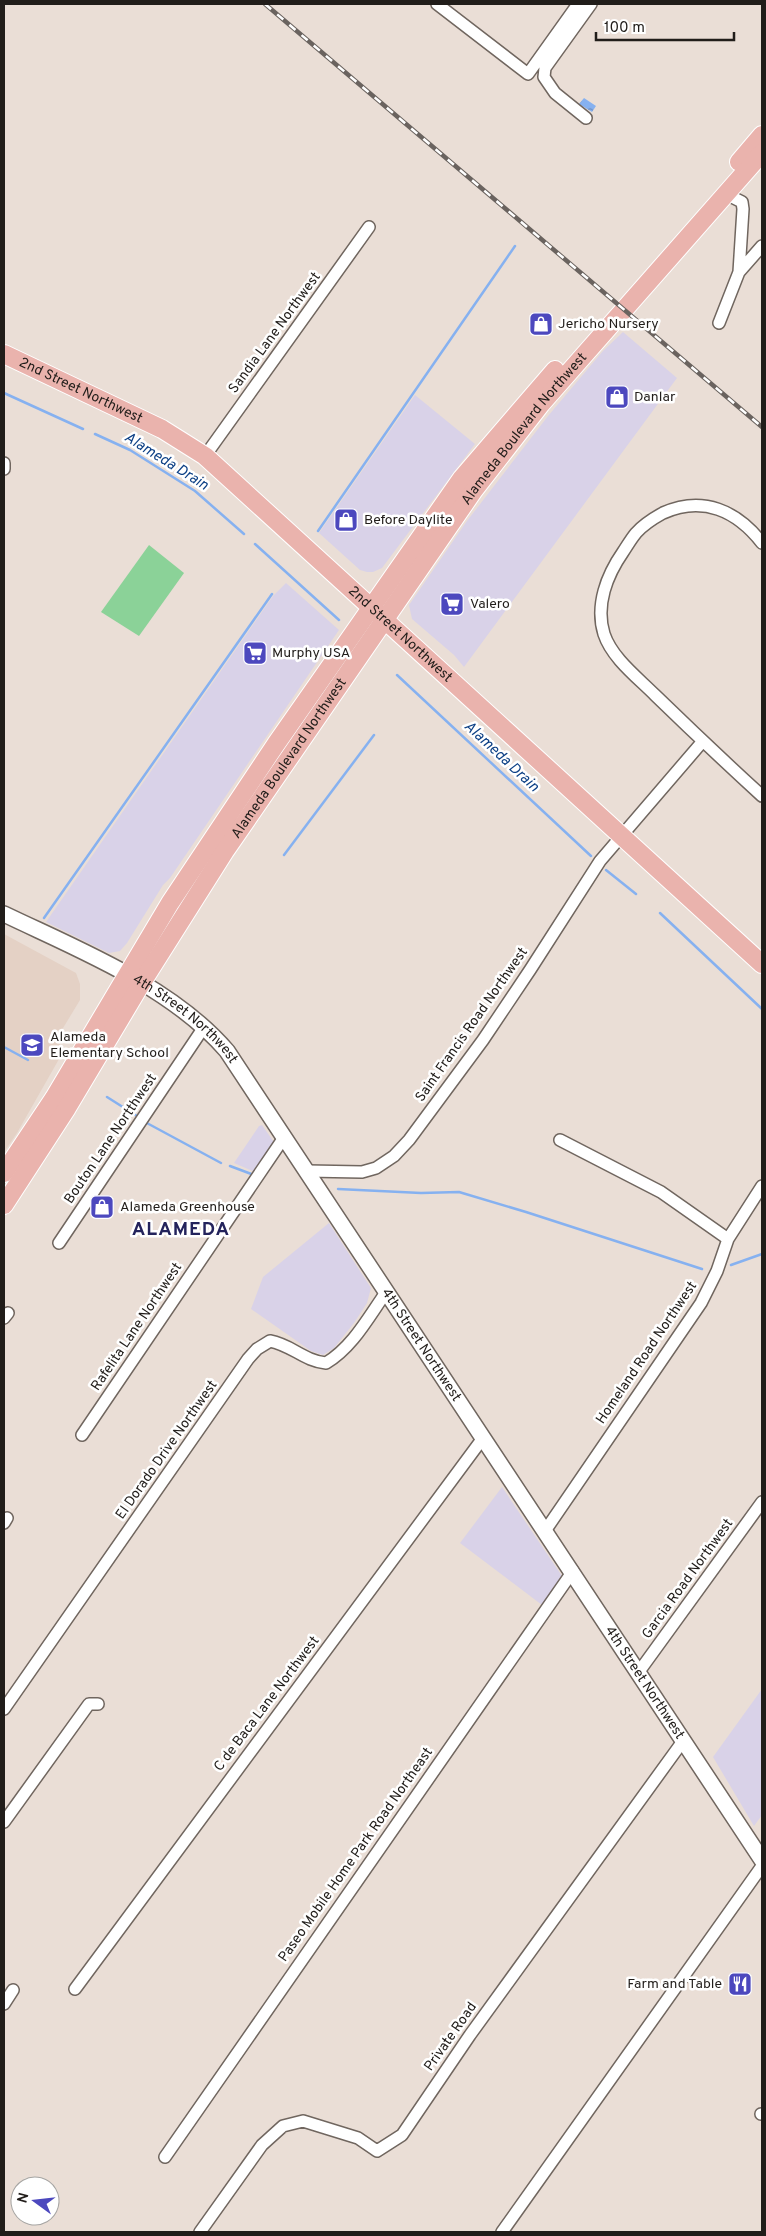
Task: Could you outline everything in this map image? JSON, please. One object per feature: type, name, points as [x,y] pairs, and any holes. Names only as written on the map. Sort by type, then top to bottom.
[{"type":"main road","points":[[620,305],[762,135]]},
{"type":"main road","points":[[620,305],[726,194],[762,153]]},
{"type":"main road","name":"Alameda Boulevard Northwest","points":[[4,1205],[67,1108],[134,979],[209,843],[462,478],[620,305]]},
{"type":"main road","name":"Alameda Boulevard Northwest","points":[[4,1173],[134,979],[225,851],[474,490],[620,305]]},
{"type":"main road","name":"2nd Street Northwest","points":[[4,354],[162,429],[205,456],[762,964]]},
{"type":"main road","name":"4th Street Northwest","points":[[4,914],[134,979],[204,1027],[227,1051],[762,1860]]},
{"type":"street","points":[[437,4],[528,74],[578,4]]},
{"type":"street","points":[[586,118],[555,93],[544,77],[545,68],[591,4]]},
{"type":"street","points":[[719,323],[739,272],[743,209],[742,202],[726,194]]},
{"type":"street","name":"Sandia Lane Northwest","points":[[205,456],[369,227]]},
{"type":"street","points":[[739,272],[762,246]]},
{"type":"street","points":[[4,463],[4,469]]},
{"type":"street","points":[[762,543],[750,527],[728,513],[694,504],[675,508],[657,517],[637,532],[614,564],[604,589],[601,612],[604,634],[615,654],[702,742],[762,796]]},
{"type":"street","name":"Saint Francis Road Northwest","points":[[307,1171],[362,1172],[376,1168],[394,1156],[409,1140],[483,1040],[600,860],[702,742]]},
{"type":"street","name":"Bouton Lane Nortthwest","points":[[59,1243],[204,1027]]},
{"type":"street","name":"Rafelita Lane Northwest","points":[[82,1435],[285,1136]]},
{"type":"street","points":[[560,1140],[661,1192],[728,1238]]},
{"type":"street","name":"Homeland Road Northwest","points":[[545,1531],[701,1303],[717,1271],[728,1238],[762,1186]]},
{"type":"street","name":"El Dorado Drive Northwest","points":[[4,1709],[252,1354],[270,1342],[284,1344],[307,1358],[326,1363],[337,1356],[357,1335],[387,1291]]},
{"type":"street","name":"C de Baca Lane Northwest","points":[[75,1989],[483,1438]]},
{"type":"street","name":"Garcia Road Northwest","points":[[638,1673],[762,1502]]},
{"type":"street","name":"Paseo Mobile Home Park Road Northeast","points":[[165,2157],[572,1571]]},
{"type":"street","points":[[4,1822],[89,1704],[98,1704]]},
{"type":"street","name":"Private Road","points":[[200,2232],[262,2145],[283,2126],[303,2121],[358,2138],[377,2151],[402,2135],[470,2035],[683,1741]]},
{"type":"street","points":[[502,2232],[762,1866]]},
{"type":"street","points":[[4,2004],[13,1990]]},
{"type":"shaded area","points":[[623,332],[677,378],[464,667],[454,655],[412,619],[409,605],[467,521],[548,416],[603,351]]},
{"type":"shaded area","points":[[415,395],[475,444],[382,568],[373,572],[360,570],[319,533]]},
{"type":"shaded area","points":[[286,583],[339,630],[170,878],[163,885],[127,943],[120,951],[109,953],[46,922],[273,596]]},
{"type":"shaded area","name":"Alameda Elementary School","points":[[4,934],[76,973],[80,984],[80,1000],[57,1038],[63,1052],[17,1133],[4,1152]]},
{"type":"shaded area","points":[[262,1125],[276,1145],[257,1173],[234,1163],[259,1126]]},
{"type":"shaded area","points":[[329,1223],[371,1288],[367,1303],[354,1323],[334,1348],[323,1355],[311,1351],[251,1309],[263,1277]]},
{"type":"shaded area","points":[[502,1487],[564,1579],[542,1605],[460,1543]]},
{"type":"shaded area","points":[[762,1689],[762,1815],[754,1826],[713,1757]]},
{"type":"green space","points":[[149,545],[184,573],[139,636],[101,612]]},
{"type":"water","points":[[584,98],[596,106],[592,112],[579,104]]},
{"type":"waterway","points":[[318,531],[515,246]]},
{"type":"waterway","name":"Alameda Drain","points":[[4,393],[83,429]]},
{"type":"waterway","name":"Alameda Drain","points":[[95,434],[130,450],[195,491],[244,534]]},
{"type":"waterway","name":"Alameda Drain","points":[[255,544],[339,620]]},
{"type":"waterway","points":[[44,918],[272,594]]},
{"type":"waterway","name":"Alameda Drain","points":[[397,675],[591,856]]},
{"type":"waterway","points":[[284,855],[374,735]]},
{"type":"waterway","points":[[606,870],[636,894]]},
{"type":"waterway","name":"Alameda Drain","points":[[660,913],[762,1009]]},
{"type":"waterway","points":[[4,1047],[28,1060]]},
{"type":"waterway","points":[[107,1097],[137,1116]]},
{"type":"waterway","points":[[145,1122],[221,1163]]},
{"type":"waterway","points":[[230,1166],[254,1175]]},
{"type":"waterway","points":[[338,1189],[421,1193],[459,1192],[702,1269]]},
{"type":"waterway","points":[[731,1265],[762,1254]]},
{"type":"railway","points":[[265,4],[762,427]]},
{"type":"place","name":"Jericho Nursery","points":[[541,324]]},
{"type":"place","name":"Danlar","points":[[617,397]]},
{"type":"place","name":"Before Daylite","points":[[346,520]]},
{"type":"place","name":"Valero","points":[[452,604]]},
{"type":"place","name":"Murphy USA","points":[[255,653]]},
{"type":"place","name":"Alameda Elementary School","points":[[32,1045]]},
{"type":"place","name":"Alameda Greenhouse","points":[[102,1207]]},
{"type":"place","name":"Farm and Table","points":[[740,1984]]},
{"type":"district","name":"ALAMEDA","points":[[181,1230]]}]
